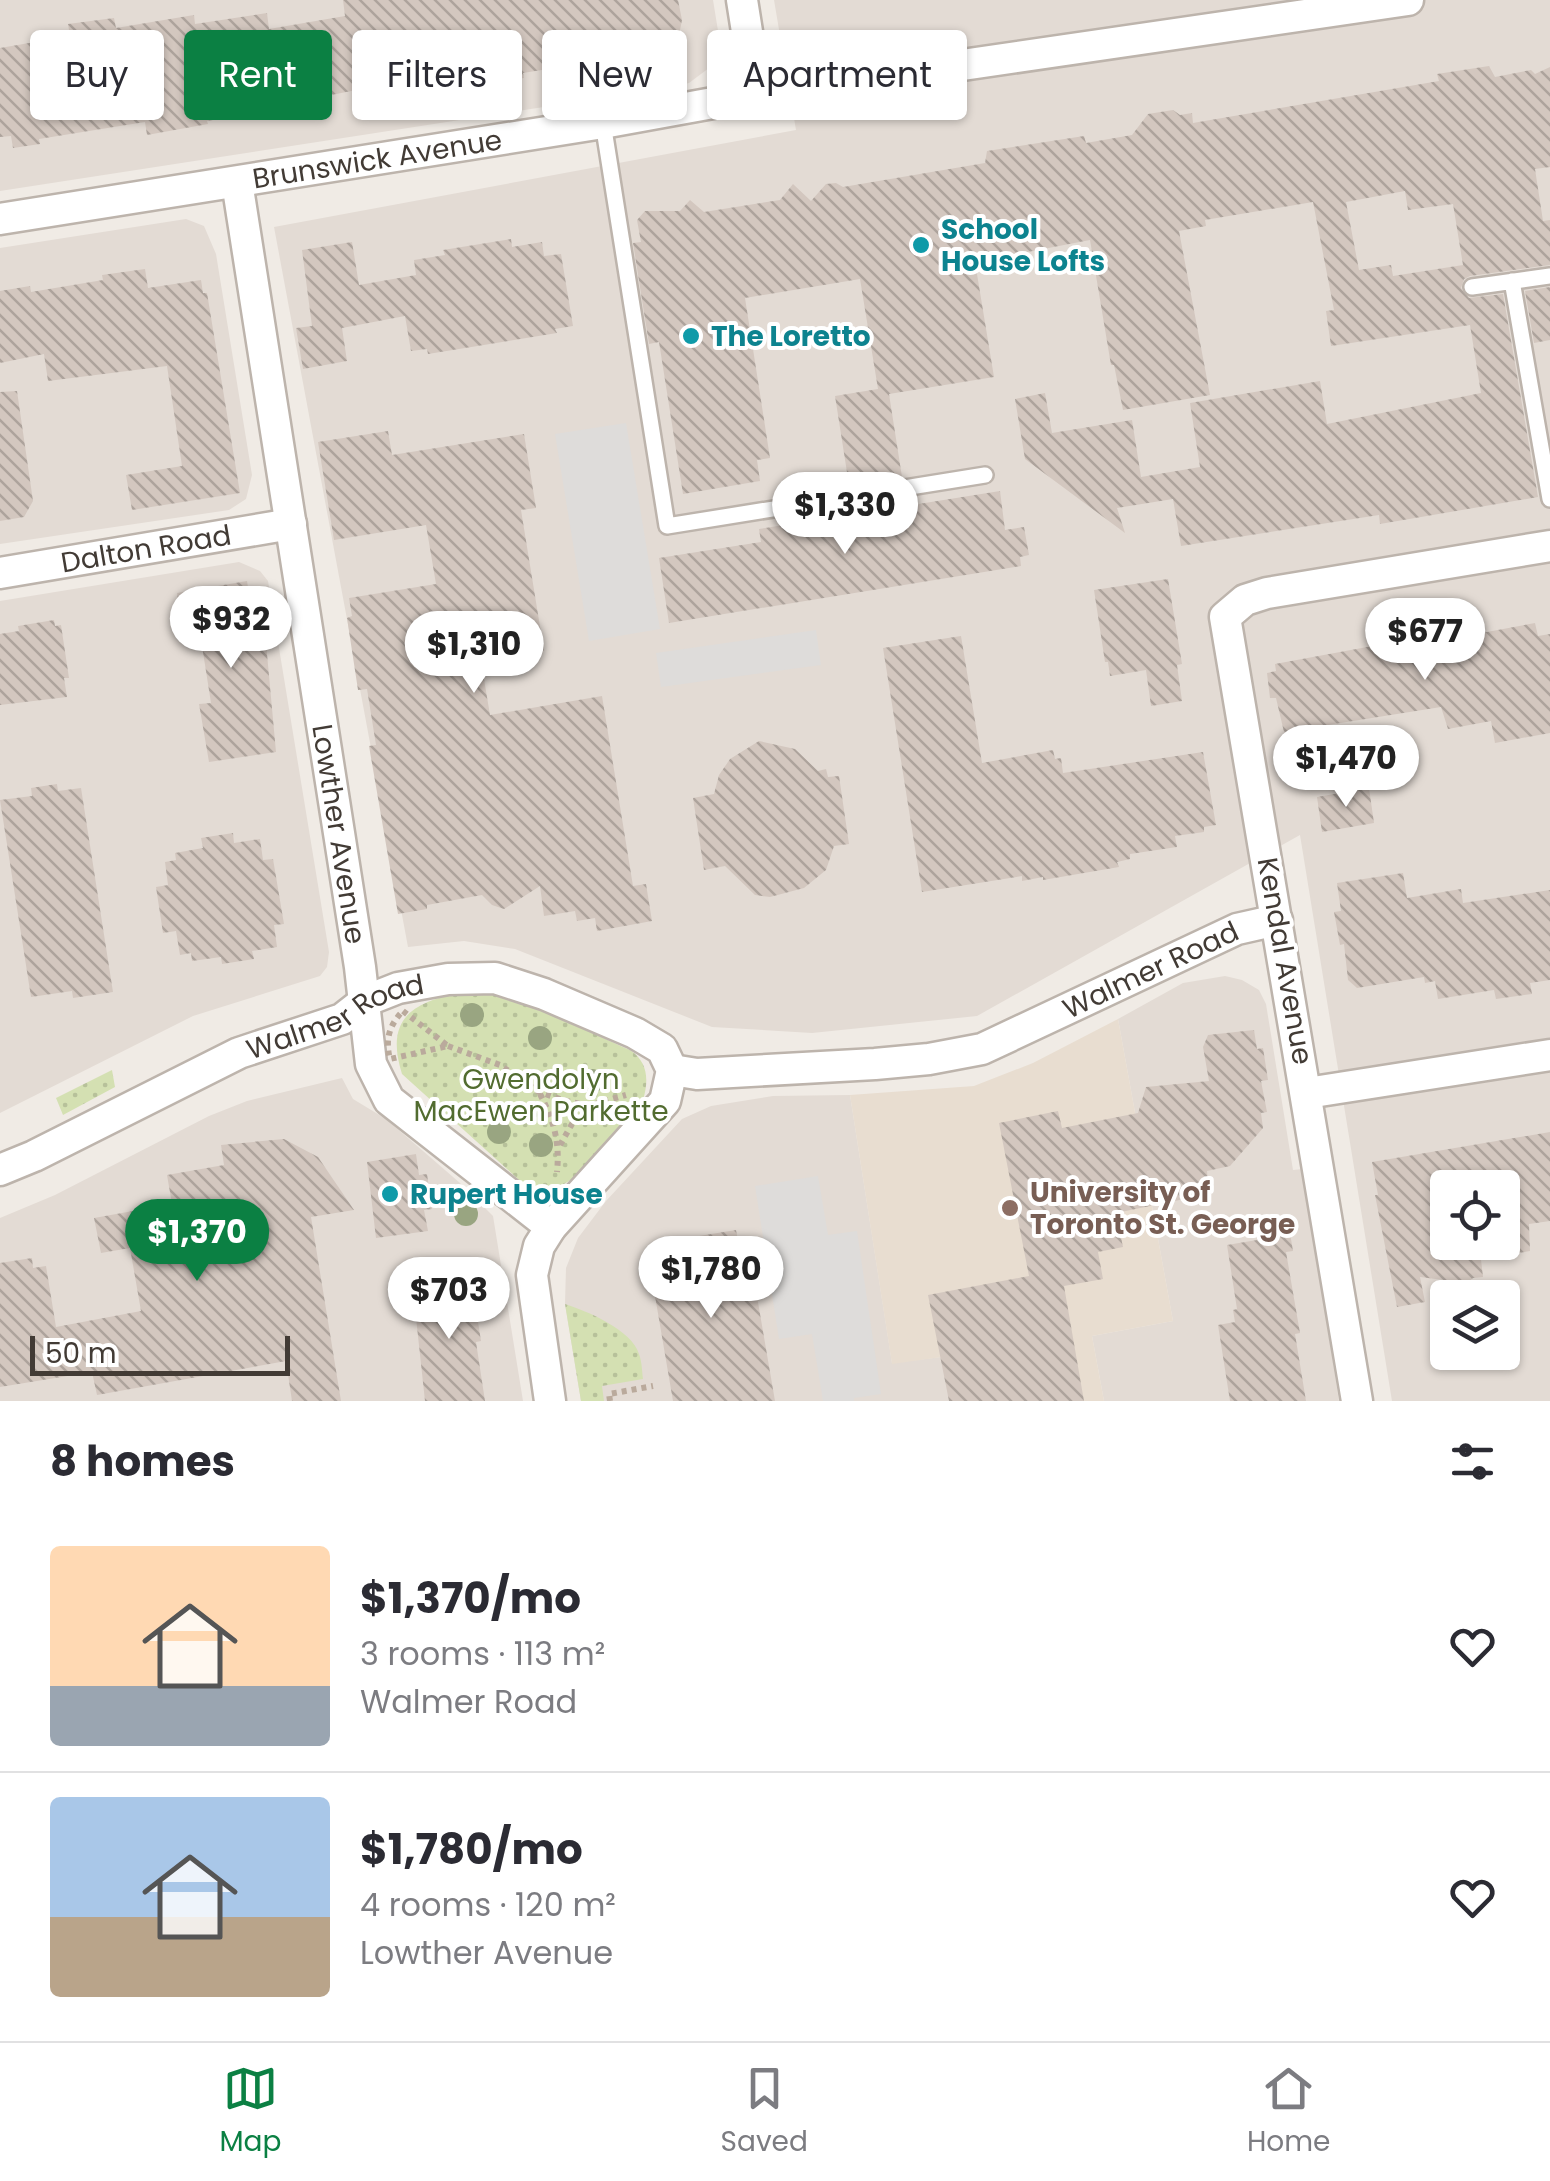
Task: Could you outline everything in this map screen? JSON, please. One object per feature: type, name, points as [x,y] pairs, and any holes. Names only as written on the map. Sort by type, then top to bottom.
[{"type":"street","points":[[742,0],[747,30]]},
{"type":"street","name":"Brunswick Avenue","points":[[967,64],[1408,0]]},
{"type":"street","name":"Brunswick Avenue","points":[[0,219],[707,104]]},
{"type":"street","name":"Lowther Avenue","points":[[237,182],[365,1002],[371,1064],[390,1100],[551,1227]]},
{"type":"street","name":"Dalton Road","points":[[0,573],[290,524]]},
{"type":"street","name":"Kendal Avenue","points":[[1357,1401],[1226,617],[1244,600],[1267,593],[1550,546]]},
{"type":"street","name":"Walmer Road","points":[[0,1170],[238,1052],[342,1019],[365,1002],[398,988],[448,979],[495,978],[544,994],[635,1033],[662,1049],[672,1070],[696,1074],[875,1064],[982,1049],[1238,930],[1277,920]]},
{"type":"street","points":[[1307,1093],[1550,1056]]},
{"type":"street","points":[[550,1401],[532,1275],[538,1246],[665,1102],[672,1070]]},
{"type":"lane","points":[[603,124],[667,526],[984,475]]},
{"type":"lane","points":[[1472,288],[1550,276]]},
{"type":"lane","points":[[1512,281],[1550,499]]},
{"type":"path","points":[[448,1046],[390,1059],[389,1034],[394,1020],[403,1011],[448,1046],[500,1065],[539,1092],[588,1106],[632,1094]]},
{"type":"path","points":[[539,1092],[560,1146]]},
{"type":"path","points":[[556,1177],[560,1146],[588,1106]]},
{"type":"path","points":[[610,1401],[609,1394],[653,1386]]},
{"type":"shaded area","points":[[0,0],[713,0],[718,30],[707,30],[707,70],[689,83],[687,30],[542,30],[542,107],[522,110],[522,30],[352,30],[352,120],[460,120],[0,191]]},
{"type":"shaded area","points":[[774,0],[1550,0],[1550,1401],[1392,1401],[1300,835],[977,1016],[812,1033],[712,1027],[515,949],[464,941],[408,947],[274,227],[796,130],[794,120],[967,120],[967,30],[779,30]]},
{"type":"shaded area","points":[[186,219],[204,226],[216,254],[252,475],[246,499],[229,510],[0,544],[0,248]]},
{"type":"shaded area","points":[[626,423],[660,629],[589,641],[555,434]]},
{"type":"shaded area","points":[[239,562],[260,571],[268,581],[329,952],[327,967],[320,976],[193,1016],[0,1113],[0,601]]},
{"type":"shaded area","points":[[816,630],[821,665],[661,687],[656,653]]},
{"type":"shaded area","points":[[1225,976],[1259,990],[1266,1004],[1293,1170],[1303,1169],[1339,1401],[1104,1401],[1092,1336],[1173,1321],[1118,1019],[1183,983]]},
{"type":"shaded area","name":"University of Toronto St. George","points":[[1118,1019],[1173,1321],[1092,1336],[1104,1401],[956,1401],[949,1356],[892,1364],[850,1095],[974,1086],[1033,1063]]},
{"type":"shaded area","points":[[342,1078],[353,1099],[386,1119],[493,1216],[523,1401],[0,1401],[0,1218],[55,1195],[209,1116],[247,1101]]},
{"type":"shaded area","points":[[850,1095],[892,1363],[949,1356],[956,1401],[581,1401],[565,1304],[566,1268],[578,1238],[606,1201],[682,1119],[711,1106],[773,1096]]},
{"type":"shaded area","points":[[818,1176],[828,1235],[857,1231],[881,1394],[854,1401],[823,1401],[812,1334],[779,1339],[755,1186]]},
{"type":"green space","name":"Gwendolyn MacEwen Parkette","points":[[463,992],[504,997],[570,1022],[630,1050],[644,1066],[643,1100],[574,1178],[558,1187],[528,1188],[402,1074],[397,1039],[407,1015],[430,1001]]},
{"type":"green space","points":[[112,1070],[115,1087],[63,1115],[56,1098]]},
{"type":"green space","points":[[565,1304],[628,1337],[639,1354],[643,1379],[602,1386],[604,1401],[581,1401]]},
{"type":"building","points":[[343,0],[678,0],[682,20],[680,30],[542,30],[542,70],[523,73],[522,78],[522,30],[352,30],[352,91],[332,95],[332,30],[184,30],[184,120],[213,120],[208,124],[147,135],[145,122],[39,139],[40,144],[13,148],[11,136],[0,137],[0,48],[30,43],[30,120],[164,120],[164,30],[69,30],[68,24],[114,18],[116,28],[194,15],[195,24],[267,13],[269,29],[345,16]]},
{"type":"building","points":[[1489,66],[1495,77],[1531,70],[1535,74],[1550,67],[1550,167],[1535,169],[1543,221],[1550,220],[1550,265],[1470,276],[1461,288],[1469,298],[1503,294],[1538,497],[1380,524],[1379,515],[1181,546],[1173,499],[1117,508],[1125,533],[1025,459],[1015,399],[1045,393],[1052,433],[1132,420],[1141,477],[1200,467],[1190,403],[1320,381],[1327,424],[1481,393],[1470,325],[1331,346],[1326,311],[1334,310],[1313,202],[1205,220],[1206,226],[1179,231],[1210,395],[1123,410],[1111,365],[1090,240],[975,262],[994,377],[889,394],[902,477],[849,485],[835,396],[878,389],[860,279],[745,298],[770,458],[757,460],[760,481],[683,494],[659,342],[649,344],[633,243],[641,242],[637,220],[645,211],[680,211],[690,200],[704,212],[780,200],[793,184],[811,201],[826,184],[843,187],[985,163],[987,151],[1084,136],[1086,143],[1132,135],[1148,114],[1173,110],[1180,115],[1192,113],[1193,123],[1439,81],[1437,74]],"holes":[[[1405,191],[1408,210],[1453,204],[1463,265],[1393,276],[1391,265],[1359,270],[1346,202]]]},
{"type":"building","points":[[511,239],[512,247],[542,242],[544,256],[561,254],[573,326],[555,329],[557,333],[428,354],[427,349],[411,351],[405,316],[342,328],[347,361],[303,369],[296,328],[312,326],[302,250],[352,242],[359,285],[416,275],[414,260],[445,255],[443,250]]},
{"type":"building","points":[[145,269],[148,288],[201,280],[203,293],[207,293],[240,493],[132,510],[126,475],[182,466],[167,366],[48,381],[44,354],[0,363],[0,291],[30,286],[31,292]]},
{"type":"building","points":[[1550,287],[1550,340],[1534,343],[1525,291]]},
{"type":"building","points":[[17,391],[33,501],[24,517],[0,521],[0,392]]},
{"type":"building","points":[[388,431],[392,455],[524,434],[536,508],[521,510],[544,651],[481,661],[490,715],[602,696],[633,886],[646,884],[652,921],[597,931],[595,918],[577,921],[575,911],[544,916],[540,886],[504,909],[492,905],[482,895],[398,914],[369,746],[376,745],[367,689],[358,690],[347,618],[352,616],[349,598],[436,584],[426,525],[334,540],[318,442]]},
{"type":"building","points":[[1000,491],[1005,530],[1024,527],[1029,555],[1020,557],[1021,566],[669,623],[659,558],[761,542],[759,529],[853,514],[852,508],[905,499],[906,506]]},
{"type":"building","points":[[1168,579],[1182,664],[1177,665],[1182,701],[1151,706],[1146,670],[1110,676],[1094,590]]},
{"type":"building","points":[[247,581],[255,630],[265,632],[276,752],[209,762],[199,704],[211,703],[200,633],[184,636],[177,593]]},
{"type":"building","points":[[54,620],[55,626],[61,625],[69,678],[64,678],[67,697],[0,705],[0,634],[19,631],[18,626]]},
{"type":"building","points":[[1535,623],[1538,636],[1550,634],[1550,733],[1495,743],[1491,721],[1448,729],[1441,707],[1284,732],[1276,698],[1270,698],[1267,673],[1276,671],[1275,664],[1416,638],[1417,645]]},
{"type":"building","points":[[961,636],[982,763],[1053,750],[1055,759],[1061,758],[1063,773],[1203,752],[1216,825],[1204,827],[1204,832],[1175,836],[1177,847],[1130,854],[1130,859],[1117,862],[1119,867],[1043,880],[1022,881],[1022,876],[922,892],[883,648]]},
{"type":"building","points":[[759,741],[795,749],[818,771],[826,769],[828,777],[839,776],[849,844],[834,846],[826,870],[804,888],[770,897],[755,895],[725,866],[704,870],[693,798],[714,794],[719,775],[730,759]]},
{"type":"building","points":[[57,784],[58,791],[81,788],[113,992],[73,998],[72,991],[31,997],[0,800],[32,796],[31,788]]},
{"type":"building","points":[[1369,788],[1374,823],[1322,832],[1317,797]]},
{"type":"building","points":[[233,833],[234,843],[260,839],[263,860],[273,859],[284,924],[274,925],[277,947],[252,951],[254,959],[222,964],[221,957],[192,961],[191,953],[180,955],[176,931],[163,933],[156,887],[168,885],[165,862],[176,860],[175,853],[203,848],[201,838]]},
{"type":"building","points":[[1403,873],[1407,898],[1461,889],[1463,903],[1550,890],[1550,980],[1530,983],[1532,994],[1496,999],[1494,990],[1438,999],[1435,981],[1425,983],[1424,977],[1357,988],[1348,980],[1344,944],[1340,945],[1334,912],[1341,911],[1337,883]]},
{"type":"building","points":[[1254,1030],[1257,1049],[1263,1048],[1268,1080],[1261,1081],[1267,1112],[1261,1113],[1263,1128],[1230,1166],[1207,1171],[1209,1194],[1116,1213],[1123,1247],[1098,1252],[1103,1279],[1064,1286],[1084,1401],[949,1401],[928,1295],[1029,1276],[999,1123],[1058,1111],[1062,1128],[1138,1113],[1146,1087],[1209,1081],[1203,1047],[1208,1035]]},
{"type":"building","points":[[1550,1132],[1550,1221],[1529,1224],[1530,1251],[1520,1253],[1520,1170],[1430,1170],[1430,1260],[1481,1260],[1483,1277],[1420,1277],[1425,1302],[1397,1307],[1372,1162]]},
{"type":"building","points":[[284,1139],[318,1157],[354,1210],[311,1217],[341,1401],[292,1401],[286,1361],[97,1395],[92,1372],[0,1387],[0,1263],[32,1258],[33,1268],[46,1266],[56,1327],[141,1311],[130,1248],[101,1253],[94,1218],[172,1204],[167,1175],[224,1165],[221,1145]]},
{"type":"building","name":"Rupert House","points":[[416,1154],[419,1175],[427,1174],[432,1209],[424,1210],[428,1231],[376,1238],[367,1162]]},
{"type":"building","points":[[1288,1221],[1293,1251],[1286,1252],[1300,1333],[1295,1334],[1306,1401],[1230,1401],[1218,1325],[1235,1322],[1233,1310],[1237,1309],[1227,1245],[1257,1240],[1255,1226]]},
{"type":"building","points":[[736,1230],[740,1251],[749,1250],[775,1401],[673,1401],[649,1261],[665,1258],[662,1242]]},
{"type":"building","points":[[470,1280],[472,1295],[485,1300],[476,1309],[481,1341],[476,1342],[485,1401],[425,1401],[413,1290]]},
{"type":"place","name":"School House Lofts","points":[[921,245]]},
{"type":"place","name":"The Loretto","points":[[691,336]]},
{"type":"place","name":"Rupert House","points":[[390,1194]]},
{"type":"place","name":"University of Toronto St. George","points":[[1010,1208]]}]
